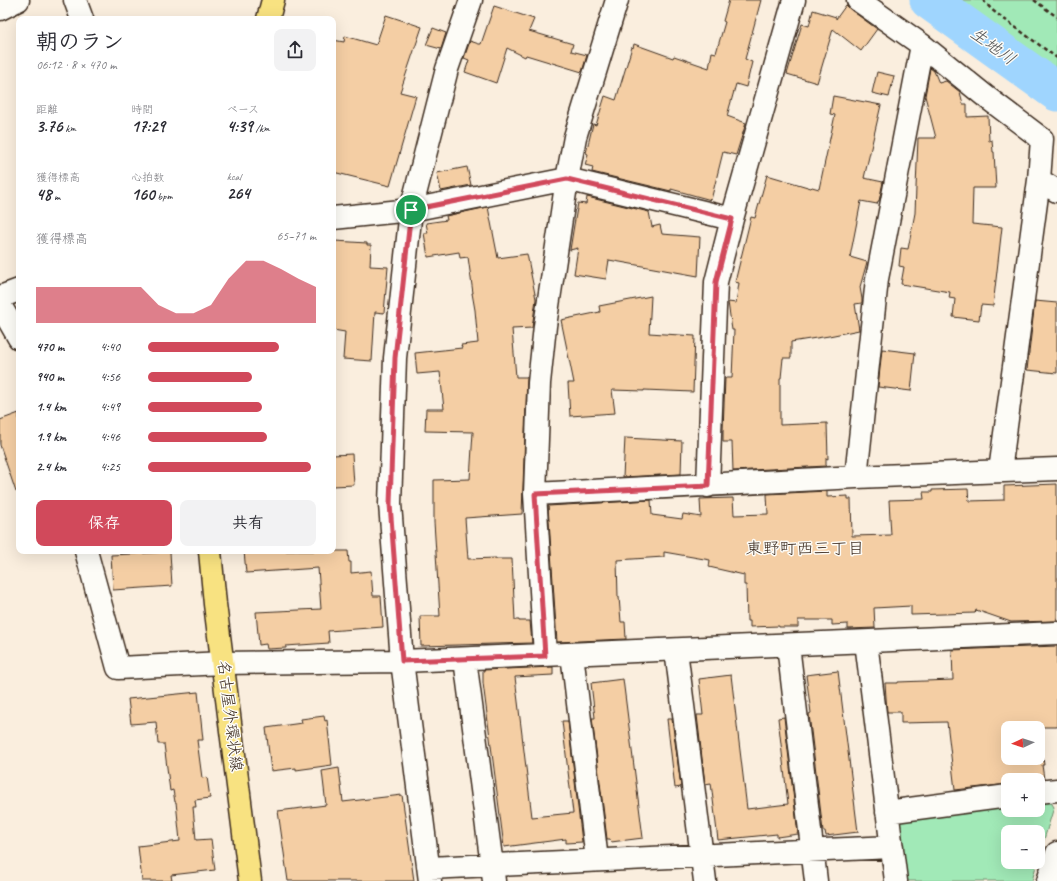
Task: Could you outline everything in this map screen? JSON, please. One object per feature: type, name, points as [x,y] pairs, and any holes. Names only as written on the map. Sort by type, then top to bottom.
[{"type":"main road","points":[[269,16],[273,0]]},
{"type":"main road","name":"名古屋外環状線","points":[[210,554],[215,604],[250,881]]},
{"type":"street","points":[[0,9],[18,0]]},
{"type":"street","points":[[75,0],[81,16]]},
{"type":"street","points":[[471,0],[447,69],[411,210],[395,358],[390,504],[402,661],[429,875],[493,873],[598,860],[892,847]]},
{"type":"street","points":[[545,656],[535,494],[539,383],[545,326],[567,179],[575,137],[616,0]]},
{"type":"street","points":[[708,486],[716,282],[732,219],[794,0]]},
{"type":"street","points":[[858,0],[922,45],[985,96],[1042,139],[1048,186],[1000,470]]},
{"type":"street","points":[[856,477],[877,279],[922,45]]},
{"type":"street","points":[[336,218],[411,210],[567,179],[732,219]]},
{"type":"street","points":[[0,297],[16,291]]},
{"type":"street","points":[[0,305],[16,333]]},
{"type":"street","points":[[535,494],[1000,470],[1057,469]]},
{"type":"street","points":[[87,554],[118,668],[223,663],[465,659],[1057,633]]},
{"type":"street","points":[[866,642],[896,881]]},
{"type":"street","points":[[788,645],[816,881]]},
{"type":"street","points":[[676,650],[705,881]]},
{"type":"street","points":[[572,654],[598,860]]},
{"type":"street","points":[[465,659],[493,873]]},
{"type":"street","points":[[1045,791],[1057,790]]},
{"type":"street","points":[[887,812],[1001,797]]},
{"type":"street","points":[[1048,881],[1057,853]]},
{"type":"path","points":[[983,0],[992,10],[1057,58]]},
{"type":"path","points":[[1034,0],[1057,17]]},
{"type":"green space","points":[[954,0],[1057,0],[1057,71]]},
{"type":"green space","points":[[1045,798],[1048,798],[1054,807],[1045,836],[1045,825],[1001,825],[1001,869],[1035,869],[1032,881],[905,881],[898,825],[904,817],[1001,804],[1001,817],[1045,817]]},
{"type":"building","points":[[729,0],[761,0],[745,59],[752,62],[746,87],[736,84],[727,116],[746,123],[736,155],[723,152],[711,200],[671,189],[671,191],[592,172],[593,167],[585,165],[588,154],[586,153],[593,124],[596,125],[605,96],[616,100],[634,44],[673,58],[674,56],[709,68],[712,52],[716,53],[725,22],[723,21]]},
{"type":"building","points":[[846,5],[877,29],[861,51],[833,29],[817,83],[787,74],[802,24],[809,26],[813,10],[836,17],[836,19]]},
{"type":"building","points":[[494,6],[534,19],[529,31],[573,44],[571,51],[587,55],[582,72],[526,55],[525,57],[507,48],[496,83],[465,72],[469,60],[464,58],[470,41],[481,44]]},
{"type":"building","points":[[386,15],[422,27],[400,92],[416,96],[390,186],[336,173],[336,41],[344,42],[345,36],[376,45]]},
{"type":"building","points":[[433,28],[446,33],[441,49],[426,45]]},
{"type":"building","points":[[930,68],[934,71],[939,83],[946,81],[960,92],[963,104],[967,104],[967,117],[988,116],[989,141],[992,140],[994,152],[996,188],[973,188],[972,224],[1002,227],[993,306],[981,305],[979,320],[953,317],[955,299],[949,298],[950,292],[901,284],[904,267],[899,266],[901,248],[908,249],[915,213],[918,138],[936,138],[925,96]]},
{"type":"building","points":[[877,72],[894,76],[889,97],[872,93]]},
{"type":"building","points":[[833,96],[881,105],[864,178],[883,182],[877,204],[861,201],[850,257],[867,262],[860,287],[862,303],[855,304],[859,330],[791,342],[791,358],[783,358],[780,378],[780,425],[827,423],[828,459],[826,458],[826,466],[733,471],[732,442],[723,442],[725,378],[732,378],[734,330],[732,330],[728,302],[736,303],[739,283],[735,282],[751,217],[755,218],[767,175],[819,189],[835,115],[830,114]]},
{"type":"building","points":[[467,167],[471,185],[441,191],[437,173]]},
{"type":"building","points":[[587,197],[649,212],[652,227],[660,225],[662,234],[700,237],[698,276],[609,260],[606,279],[574,274],[578,248],[570,250],[574,225],[578,203],[586,204]]},
{"type":"building","points":[[488,207],[498,258],[527,254],[536,299],[532,328],[512,329],[516,377],[527,377],[522,514],[465,518],[468,559],[512,559],[515,620],[530,621],[532,643],[421,646],[420,616],[440,616],[434,522],[434,480],[470,479],[473,432],[425,431],[426,409],[444,409],[440,372],[417,374],[415,353],[462,348],[461,345],[478,343],[468,257],[460,258],[459,252],[428,257],[424,233],[428,233],[426,223],[447,220],[446,216]]},
{"type":"building","points":[[336,241],[367,243],[367,245],[371,245],[370,266],[388,267],[384,313],[375,312],[372,361],[343,359],[345,332],[336,330]]},
{"type":"building","points":[[651,296],[649,333],[695,336],[693,392],[612,390],[615,413],[570,416],[568,383],[574,383],[561,320],[600,312],[599,306]]},
{"type":"building","points":[[1035,301],[1057,303],[1057,373],[1027,370]]},
{"type":"building","points":[[882,349],[915,353],[911,391],[878,387]]},
{"type":"building","points":[[16,414],[16,492],[0,445],[0,420]]},
{"type":"building","points":[[625,438],[682,441],[681,474],[623,477]]},
{"type":"building","points":[[352,454],[354,485],[336,486],[336,455]]},
{"type":"building","points":[[1057,484],[1056,621],[1011,622],[976,610],[975,613],[911,615],[911,606],[874,608],[875,628],[848,629],[848,624],[832,625],[832,620],[798,620],[798,627],[750,627],[750,621],[747,621],[746,585],[744,585],[744,575],[709,567],[710,560],[664,552],[664,557],[617,560],[618,597],[621,622],[625,622],[626,639],[557,642],[548,506],[651,500],[652,515],[682,519],[683,514],[701,517],[700,499],[733,498],[734,515],[768,514],[767,494],[827,491],[827,497],[848,496],[848,499],[851,499],[852,536],[891,535],[889,500],[924,499],[923,492],[932,492],[932,490],[968,489],[969,501],[1004,500],[1004,486]]},
{"type":"building","points":[[336,551],[348,551],[349,562],[351,562],[351,573],[371,571],[373,596],[381,596],[383,627],[328,631],[329,643],[267,649],[266,644],[259,645],[256,612],[321,609],[318,568],[246,573],[244,554],[336,554]]},
{"type":"building","points":[[170,554],[172,586],[113,590],[111,555]]},
{"type":"building","points":[[1057,646],[1057,727],[1045,727],[1045,721],[1001,721],[1001,765],[1042,765],[1043,773],[1001,773],[1001,785],[955,790],[947,722],[901,723],[901,712],[887,712],[885,683],[953,680],[952,650]]},
{"type":"building","points":[[553,667],[553,675],[515,677],[532,817],[573,813],[562,721],[568,721],[582,842],[566,843],[566,839],[504,847],[483,683],[483,670]]},
{"type":"building","points":[[838,671],[858,832],[826,836],[825,831],[823,831],[809,714],[811,713],[806,675]]},
{"type":"building","points":[[731,675],[747,809],[788,804],[778,718],[784,717],[798,834],[777,837],[777,834],[718,840],[711,783],[705,784],[697,715],[703,715],[699,679]]},
{"type":"building","points":[[623,679],[643,838],[611,842],[610,839],[607,839],[592,718],[595,718],[591,683]]},
{"type":"building","points":[[198,692],[203,740],[197,740],[202,778],[207,777],[210,798],[195,800],[196,807],[193,807],[196,840],[211,839],[215,870],[171,875],[172,881],[142,881],[138,846],[180,841],[176,802],[173,790],[170,791],[164,744],[158,744],[156,722],[131,724],[128,699]]},
{"type":"building","points":[[324,716],[325,721],[327,720],[332,765],[296,770],[296,768],[271,771],[266,728],[302,723],[301,719]]},
{"type":"building","points":[[667,719],[672,719],[681,787],[675,788]]},
{"type":"building","points":[[339,768],[343,802],[402,795],[414,881],[288,881],[278,811],[326,805],[322,771]]},
{"type":"waterway","name":"生地川","points":[[929,0],[1057,92]]},
{"type":"district","name":"東野町西三丁目","points":[[805,548]]},
{"type":"route","points":[[567,179],[732,219],[716,282],[708,486],[535,494],[545,656],[402,661],[390,504],[395,358],[411,210],[567,179]]}]
